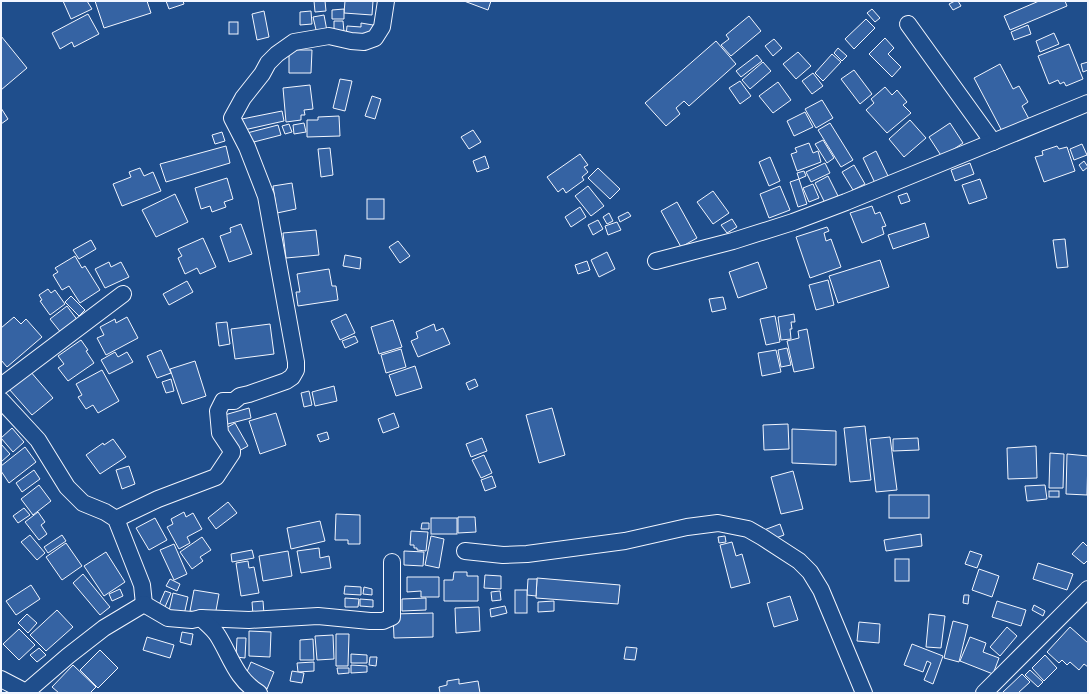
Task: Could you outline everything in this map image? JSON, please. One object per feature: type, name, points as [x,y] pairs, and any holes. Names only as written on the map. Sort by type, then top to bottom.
[{"type":"street","points":[[116,519],[158,499],[216,477],[232,453],[220,433],[218,411],[223,401],[234,401],[240,396],[286,381],[292,377],[296,370],[296,362],[266,196],[247,148],[232,118],[243,98],[262,74],[268,63],[288,46],[294,42],[329,36],[351,41],[364,42],[375,38],[382,27],[386,1]]},
{"type":"street","points":[[908,24],[994,142]]},
{"type":"street","points":[[656,261],[733,242],[793,222],[1088,104]]},
{"type":"street","points":[[1,386],[123,294]]},
{"type":"street","points":[[1,400],[38,440],[68,487],[78,498],[83,503],[105,512],[116,519],[142,585],[144,604]]},
{"type":"street","points":[[464,551],[503,555],[527,554],[625,541],[687,526],[718,522],[748,529],[799,562],[810,572],[821,590],[864,693]]},
{"type":"street","points":[[144,604],[168,618],[192,620],[201,618],[249,620],[318,616],[370,621],[387,621],[392,617],[392,562]]},
{"type":"street","points":[[984,693],[1086,595]]},
{"type":"street","points":[[1,679],[25,692],[104,628],[144,604]]},
{"type":"street","points":[[201,618],[217,635],[236,672],[252,689],[259,693]]},
{"type":"building","points":[[63,1],[87,1],[92,9],[71,19]]},
{"type":"building","points":[[95,1],[147,1],[151,13],[104,28]]},
{"type":"building","points":[[166,1],[183,1],[184,4],[169,9]]},
{"type":"building","points":[[314,1],[325,1],[326,11],[315,12]]},
{"type":"building","points":[[345,1],[373,1],[372,15],[344,13]]},
{"type":"building","points":[[464,1],[491,1],[488,10]]},
{"type":"building","points":[[958,1],[961,6],[953,10],[949,4]]},
{"type":"building","points":[[1039,1],[1065,1],[1067,6],[1010,30],[1004,16]]},
{"type":"building","points":[[344,9],[344,19],[332,19],[332,10]]},
{"type":"building","points":[[872,9],[880,18],[875,22],[867,13]]},
{"type":"building","points":[[264,11],[269,37],[257,40],[252,14]]},
{"type":"building","points":[[311,11],[312,24],[300,25],[300,12]]},
{"type":"building","points":[[88,14],[99,34],[74,47],[72,42],[60,49],[52,33]]},
{"type":"building","points":[[324,15],[327,31],[317,34],[313,17]]},
{"type":"building","points":[[749,16],[761,31],[731,56],[721,45],[729,39],[726,35]]},
{"type":"building","points":[[866,19],[875,28],[854,49],[845,39]]},
{"type":"building","points":[[334,21],[343,21],[344,32],[334,32]]},
{"type":"building","points":[[229,22],[238,22],[238,34],[229,34]]},
{"type":"building","points":[[361,23],[373,25],[371,39],[346,36],[347,26],[361,27]]},
{"type":"building","points":[[1028,25],[1031,34],[1014,40],[1011,32]]},
{"type":"building","points":[[1054,33],[1059,44],[1040,52],[1036,41]]},
{"type":"building","points":[[1,36],[27,68],[1,90]]},
{"type":"building","points":[[885,38],[894,48],[888,54],[901,67],[892,77],[869,54]]},
{"type":"building","points":[[774,39],[782,48],[773,56],[765,46]]},
{"type":"building","points":[[716,41],[736,64],[689,106],[684,101],[676,108],[680,114],[666,126],[645,103]]},
{"type":"building","points":[[1069,44],[1083,79],[1066,86],[1064,82],[1060,84],[1058,80],[1049,84],[1038,56]]},
{"type":"building","points":[[838,48],[847,56],[842,61],[834,53]]},
{"type":"building","points":[[289,50],[312,50],[311,73],[289,73]]},
{"type":"building","points":[[798,52],[811,66],[796,79],[783,64]]},
{"type":"building","points":[[832,54],[841,62],[823,81],[815,73]]},
{"type":"building","points":[[757,55],[762,61],[741,77],[736,71]]},
{"type":"building","points":[[763,62],[771,71],[750,89],[742,80]]},
{"type":"building","points":[[1088,62],[1088,70],[1083,72],[1081,64]]},
{"type":"building","points":[[1000,64],[1013,89],[1019,86],[1028,102],[1022,106],[1029,119],[1003,133],[974,78]]},
{"type":"building","points":[[854,70],[872,94],[860,104],[841,79]]},
{"type":"building","points":[[813,73],[823,86],[812,94],[802,81]]},
{"type":"building","points":[[340,79],[352,81],[345,111],[333,108]]},
{"type":"building","points":[[740,81],[751,96],[740,104],[729,88]]},
{"type":"building","points":[[778,82],[791,100],[773,113],[759,96]]},
{"type":"building","points":[[310,85],[313,109],[304,110],[305,115],[301,115],[301,120],[286,122],[283,88]]},
{"type":"building","points":[[885,87],[892,95],[897,90],[907,102],[903,105],[911,113],[887,133],[866,110],[874,103],[871,99]]},
{"type":"building","points":[[372,96],[381,99],[375,119],[365,116]]},
{"type":"building","points":[[822,100],[833,118],[816,128],[805,109]]},
{"type":"building","points":[[1,108],[8,119],[1,124]]},
{"type":"building","points":[[282,111],[284,121],[244,130],[242,119]]},
{"type":"building","points":[[805,112],[813,127],[794,136],[787,121]]},
{"type":"building","points":[[339,116],[340,136],[307,137],[307,120],[318,120],[318,117]]},
{"type":"building","points":[[910,120],[926,138],[904,157],[889,139]]},
{"type":"building","points":[[304,123],[306,132],[294,134],[293,125]]},
{"type":"building","points":[[830,123],[853,160],[841,167],[818,130]]},
{"type":"building","points":[[950,123],[963,143],[942,157],[929,137]]},
{"type":"building","points":[[289,124],[292,132],[285,134],[282,126]]},
{"type":"building","points":[[278,125],[281,135],[250,143],[247,133]]},
{"type":"building","points":[[473,130],[481,142],[469,149],[461,137]]},
{"type":"building","points":[[222,132],[225,141],[215,144],[212,135]]},
{"type":"building","points":[[823,140],[834,158],[827,163],[815,144]]},
{"type":"building","points":[[809,143],[813,153],[818,151],[821,162],[797,171],[791,154],[797,152],[795,148]]},
{"type":"building","points":[[1082,144],[1087,155],[1074,160],[1070,149]]},
{"type":"building","points":[[226,146],[230,163],[166,182],[160,164]]},
{"type":"building","points":[[1057,146],[1059,149],[1067,147],[1075,171],[1044,182],[1035,157],[1043,155],[1042,151]]},
{"type":"building","points":[[330,148],[333,175],[321,177],[318,149]]},
{"type":"building","points":[[876,151],[888,176],[875,183],[863,158]]},
{"type":"building","points":[[580,154],[588,165],[584,167],[588,172],[582,177],[584,180],[566,193],[563,188],[558,192],[547,177]]},
{"type":"building","points":[[485,156],[489,168],[477,172],[473,161]]},
{"type":"building","points":[[770,157],[780,181],[769,186],[759,162]]},
{"type":"building","points":[[1084,161],[1088,167],[1083,171],[1079,165]]},
{"type":"building","points":[[825,163],[830,173],[811,182],[806,172]]},
{"type":"building","points":[[970,163],[974,174],[955,181],[951,170]]},
{"type":"building","points":[[854,165],[865,184],[853,190],[842,172]]},
{"type":"building","points":[[140,168],[144,176],[153,172],[161,191],[122,206],[113,184],[131,177],[129,172]]},
{"type":"building","points":[[598,168],[620,189],[610,199],[588,178]]},
{"type":"building","points":[[804,171],[806,176],[799,179],[797,173]]},
{"type":"building","points":[[828,176],[838,196],[825,203],[815,183]]},
{"type":"building","points":[[227,178],[233,199],[224,202],[226,207],[212,212],[210,206],[201,209],[195,188]]},
{"type":"building","points":[[799,179],[807,204],[798,207],[790,182]]},
{"type":"building","points":[[980,179],[987,198],[969,204],[962,185]]},
{"type":"building","points":[[292,183],[296,209],[277,213],[273,186]]},
{"type":"building","points":[[813,184],[819,198],[809,202],[803,188]]},
{"type":"building","points":[[588,186],[604,206],[591,216],[575,196]]},
{"type":"building","points":[[780,186],[790,210],[769,218],[760,194]]},
{"type":"building","points":[[713,191],[729,213],[713,224],[697,202]]},
{"type":"building","points":[[907,193],[910,201],[901,204],[898,196]]},
{"type":"building","points":[[175,194],[188,222],[156,237],[142,210]]},
{"type":"building","points":[[367,199],[384,199],[384,219],[367,219]]},
{"type":"building","points":[[677,202],[697,238],[681,247],[661,211]]},
{"type":"building","points":[[872,206],[875,214],[880,212],[886,226],[882,227],[884,234],[862,243],[850,213]]},
{"type":"building","points":[[580,207],[586,217],[571,227],[565,217]]},
{"type":"building","points":[[628,212],[631,216],[620,222],[618,217]]},
{"type":"building","points":[[609,213],[613,221],[607,224],[603,217]]},
{"type":"building","points":[[732,219],[737,227],[727,233],[721,225]]},
{"type":"building","points":[[598,220],[603,229],[593,235],[588,225]]},
{"type":"building","points":[[617,222],[621,230],[608,235],[605,226]]},
{"type":"building","points":[[925,223],[929,237],[893,249],[888,235]]},
{"type":"building","points":[[241,224],[252,254],[229,262],[220,236],[231,232],[230,228]]},
{"type":"building","points":[[827,227],[829,231],[824,233],[826,241],[831,239],[841,267],[810,278],[796,237]]},
{"type":"building","points":[[316,230],[319,255],[286,258],[283,233]]},
{"type":"building","points":[[203,238],[216,267],[200,274],[197,268],[185,274],[178,258],[182,256],[178,249]]},
{"type":"building","points":[[1065,239],[1068,267],[1057,268],[1053,240]]},
{"type":"building","points":[[91,240],[96,249],[79,259],[73,250]]},
{"type":"building","points":[[398,241],[410,256],[400,263],[389,247]]},
{"type":"building","points":[[607,252],[615,269],[599,277],[591,260]]},
{"type":"building","points":[[345,255],[361,258],[360,269],[343,266]]},
{"type":"building","points":[[75,256],[82,268],[85,266],[100,290],[80,303],[69,286],[62,290],[53,275],[58,272],[55,268]]},
{"type":"building","points":[[880,260],[889,287],[838,303],[829,276]]},
{"type":"building","points":[[587,261],[590,270],[578,274],[575,265]]},
{"type":"building","points":[[109,262],[111,267],[121,262],[129,277],[105,288],[95,269]]},
{"type":"building","points":[[758,262],[767,288],[738,298],[729,272]]},
{"type":"building","points":[[329,269],[332,286],[336,286],[338,300],[298,306],[296,292],[300,292],[297,274]]},
{"type":"building","points":[[828,280],[834,305],[816,310],[809,285]]},
{"type":"building","points":[[187,281],[193,292],[169,305],[163,294]]},
{"type":"building","points":[[48,289],[51,293],[55,290],[65,304],[50,315],[40,301],[42,300],[39,295]]},
{"type":"building","points":[[71,296],[85,310],[79,316],[65,302]]},
{"type":"building","points":[[723,297],[726,309],[712,312],[709,299]]},
{"type":"building","points":[[67,306],[78,321],[62,334],[50,319]]},
{"type":"building","points":[[346,314],[355,333],[340,340],[331,321]]},
{"type":"building","points":[[794,314],[795,322],[791,322],[792,329],[790,329],[791,339],[781,340],[778,317]]},
{"type":"building","points":[[775,316],[780,342],[766,345],[760,319]]},
{"type":"building","points":[[14,317],[21,324],[26,319],[42,337],[7,367],[1,360],[1,328]]},
{"type":"building","points":[[127,317],[138,338],[106,355],[97,338],[104,335],[100,327],[115,319],[116,323]]},
{"type":"building","points":[[393,320],[402,347],[379,354],[371,327]]},
{"type":"building","points":[[227,322],[230,344],[219,346],[216,323]]},
{"type":"building","points":[[270,324],[274,354],[235,359],[231,329]]},
{"type":"building","points":[[434,324],[436,331],[443,328],[450,344],[418,357],[411,341],[418,338],[416,332]]},
{"type":"building","points":[[807,329],[814,368],[794,372],[787,341],[799,338],[798,331]]},
{"type":"building","points":[[355,336],[358,342],[345,348],[342,341]]},
{"type":"building","points":[[81,340],[94,363],[68,381],[58,368],[64,364],[58,356]]},
{"type":"building","points":[[787,348],[791,365],[781,367],[778,350]]},
{"type":"building","points":[[401,349],[406,367],[386,373],[381,355]]},
{"type":"building","points":[[161,350],[171,373],[157,378],[147,356]]},
{"type":"building","points":[[776,350],[781,372],[762,376],[758,353]]},
{"type":"building","points":[[115,352],[118,357],[127,352],[133,362],[109,374],[101,360]]},
{"type":"building","points":[[195,361],[206,396],[182,404],[170,369]]},
{"type":"building","points":[[415,366],[422,388],[396,396],[389,375]]},
{"type":"building","points":[[102,370],[119,401],[98,413],[93,405],[86,409],[78,397],[82,395],[76,384]]},
{"type":"building","points":[[30,371],[53,398],[32,415],[9,389]]},
{"type":"building","points":[[171,379],[174,391],[166,393],[162,382]]},
{"type":"building","points":[[475,379],[478,386],[469,390],[466,383]]},
{"type":"building","points":[[334,386],[337,401],[315,406],[312,392]]},
{"type":"building","points":[[309,391],[312,405],[304,407],[301,393]]},
{"type":"building","points":[[249,408],[251,418],[224,425],[221,416]]},
{"type":"building","points":[[552,408],[565,455],[539,463],[526,415]]},
{"type":"building","points":[[276,413],[286,445],[260,454],[249,421]]},
{"type":"building","points":[[394,413],[399,427],[383,433],[378,419]]},
{"type":"building","points":[[235,423],[248,446],[237,452],[224,429]]},
{"type":"building","points":[[788,424],[789,449],[764,450],[763,425]]},
{"type":"building","points":[[865,426],[871,480],[850,482],[844,428]]},
{"type":"building","points":[[12,428],[24,442],[13,452],[1,438]]},
{"type":"building","points":[[792,429],[836,431],[836,465],[792,463]]},
{"type":"building","points":[[327,432],[329,439],[320,442],[317,435]]},
{"type":"building","points":[[890,437],[897,490],[876,492],[870,439]]},
{"type":"building","points":[[482,438],[487,451],[471,457],[466,444]]},
{"type":"building","points":[[918,438],[919,450],[893,451],[893,439]]},
{"type":"building","points":[[113,439],[126,457],[100,474],[86,455],[103,443],[104,445]]},
{"type":"building","points":[[1,444],[10,454],[1,462]]},
{"type":"building","points":[[1036,446],[1037,478],[1008,479],[1007,448]]},
{"type":"building","points":[[25,447],[36,462],[9,483],[1,471],[1,466]]},
{"type":"building","points":[[1050,453],[1064,454],[1063,488],[1049,488]]},
{"type":"building","points":[[1067,454],[1088,456],[1087,495],[1066,494]]},
{"type":"building","points":[[484,455],[492,473],[481,478],[472,460]]},
{"type":"building","points":[[129,466],[135,484],[122,489],[116,470]]},
{"type":"building","points":[[34,470],[40,479],[22,492],[16,483]]},
{"type":"building","points":[[793,471],[803,509],[781,514],[771,477]]},
{"type":"building","points":[[492,476],[496,487],[485,491],[481,480]]},
{"type":"building","points":[[39,485],[51,501],[33,515],[21,499]]},
{"type":"building","points":[[1045,485],[1047,499],[1027,501],[1025,486]]},
{"type":"building","points":[[1049,491],[1059,491],[1059,497],[1049,497]]},
{"type":"building","points":[[889,495],[929,495],[929,518],[889,518]]},
{"type":"building","points":[[228,502],[237,513],[216,529],[208,518]]},
{"type":"building","points":[[24,508],[30,515],[18,523],[13,516]]},
{"type":"building","points":[[38,512],[45,522],[41,525],[47,534],[39,540],[25,522]]},
{"type":"building","points":[[184,512],[186,517],[193,513],[202,529],[187,537],[190,543],[179,549],[167,527],[173,524],[171,519]]},
{"type":"building","points":[[336,514],[360,515],[360,544],[348,544],[348,540],[335,540]]},
{"type":"building","points":[[458,517],[475,517],[476,532],[458,533]]},
{"type":"building","points":[[155,518],[167,540],[149,550],[136,528]]},
{"type":"building","points":[[431,518],[457,518],[457,534],[431,534]]},
{"type":"building","points":[[320,521],[325,541],[291,549],[287,528]]},
{"type":"building","points":[[422,523],[429,523],[429,529],[421,529]]},
{"type":"building","points":[[780,524],[784,535],[768,541],[764,530]]},
{"type":"building","points":[[411,531],[428,532],[426,551],[417,550],[417,548],[414,548],[414,545],[410,545]]},
{"type":"building","points":[[921,534],[922,546],[886,551],[884,540]]},
{"type":"building","points":[[30,535],[45,553],[37,560],[21,542]]},
{"type":"building","points":[[62,535],[66,541],[48,553],[44,547]]},
{"type":"building","points":[[431,536],[444,539],[439,568],[425,565]]},
{"type":"building","points":[[725,536],[726,542],[719,543],[718,537]]},
{"type":"building","points":[[202,537],[211,550],[200,557],[203,561],[192,569],[180,552]]},
{"type":"building","points":[[732,542],[736,556],[742,554],[750,583],[731,588],[720,545]]},
{"type":"building","points":[[1083,542],[1088,547],[1088,560],[1084,564],[1072,554]]},
{"type":"building","points":[[66,543],[82,566],[62,580],[46,557]]},
{"type":"building","points":[[174,544],[187,574],[174,580],[160,550]]},
{"type":"building","points":[[319,548],[320,558],[329,556],[331,568],[301,573],[297,551]]},
{"type":"building","points":[[252,550],[254,558],[232,562],[231,554]]},
{"type":"building","points":[[288,551],[292,576],[263,581],[259,556]]},
{"type":"building","points":[[404,551],[424,552],[423,566],[404,565]]},
{"type":"building","points":[[970,551],[982,555],[977,568],[965,564]]},
{"type":"building","points":[[106,552],[125,582],[104,596],[84,566]]},
{"type":"building","points":[[895,559],[909,559],[909,581],[895,581]]},
{"type":"building","points":[[248,561],[249,568],[254,567],[259,593],[241,596],[236,563]]},
{"type":"building","points":[[1038,563],[1073,574],[1067,590],[1033,579]]},
{"type":"building","points":[[979,569],[999,576],[992,597],[972,590]]},
{"type":"building","points":[[454,572],[467,572],[467,576],[478,576],[478,601],[444,601],[444,580],[453,580]]},
{"type":"building","points":[[83,574],[110,607],[100,615],[73,583]]},
{"type":"building","points":[[485,575],[501,576],[501,589],[484,588]]},
{"type":"building","points":[[407,577],[439,577],[439,597],[421,597],[421,591],[407,592]]},
{"type":"building","points":[[537,578],[620,585],[618,604],[536,598]]},
{"type":"building","points":[[170,579],[180,584],[177,591],[166,586]]},
{"type":"building","points":[[528,579],[537,579],[536,596],[527,595]]},
{"type":"building","points":[[31,585],[40,599],[16,615],[6,601]]},
{"type":"building","points":[[345,586],[361,587],[361,595],[344,594]]},
{"type":"building","points":[[364,587],[372,589],[372,595],[363,594]]},
{"type":"building","points":[[120,589],[123,596],[112,601],[109,594]]},
{"type":"building","points":[[194,590],[219,594],[215,616],[190,611]]},
{"type":"building","points":[[515,590],[527,590],[527,613],[515,613]]},
{"type":"building","points":[[165,591],[171,593],[165,607],[159,605]]},
{"type":"building","points":[[500,591],[501,600],[492,601],[491,592]]},
{"type":"building","points":[[173,593],[188,597],[184,615],[169,611]]},
{"type":"building","points":[[964,595],[969,595],[968,604],[963,603]]},
{"type":"building","points":[[790,596],[798,620],[774,627],[767,603]]},
{"type":"building","points":[[345,598],[359,599],[358,607],[345,607]]},
{"type":"building","points":[[426,598],[426,610],[402,611],[402,599]]},
{"type":"building","points":[[360,599],[373,600],[373,607],[360,606]]},
{"type":"building","points":[[263,601],[264,614],[253,615],[252,602]]},
{"type":"building","points":[[554,601],[554,611],[538,612],[538,602]]},
{"type":"building","points":[[997,601],[1026,610],[1021,626],[992,617]]},
{"type":"building","points":[[1034,605],[1045,611],[1043,616],[1032,610]]},
{"type":"building","points":[[505,606],[507,613],[491,617],[490,609]]},
{"type":"building","points":[[479,607],[480,631],[456,633],[455,608]]},
{"type":"building","points":[[57,610],[73,627],[46,651],[30,635]]},
{"type":"building","points":[[433,613],[433,637],[394,638],[393,614]]},
{"type":"building","points":[[27,614],[37,623],[28,633],[18,623]]},
{"type":"building","points":[[929,614],[945,616],[941,648],[926,647]]},
{"type":"building","points":[[953,621],[968,625],[959,662],[944,658]]},
{"type":"building","points":[[859,622],[880,624],[879,643],[857,641]]},
{"type":"building","points":[[1007,627],[1017,636],[1000,656],[990,647]]},
{"type":"building","points":[[1070,627],[1088,643],[1088,667],[1084,664],[1079,670],[1070,662],[1067,665],[1062,660],[1059,663],[1047,652]]},
{"type":"building","points":[[19,629],[35,645],[19,660],[3,644]]},
{"type":"building","points":[[249,631],[271,632],[270,657],[249,656]]},
{"type":"building","points":[[182,632],[193,634],[191,645],[180,642]]},
{"type":"building","points":[[336,634],[349,634],[348,666],[336,666]]},
{"type":"building","points":[[333,635],[334,659],[317,660],[315,636]]},
{"type":"building","points":[[147,637],[174,645],[170,658],[143,650]]},
{"type":"building","points":[[970,637],[986,643],[983,652],[999,658],[993,674],[960,661]]},
{"type":"building","points":[[237,638],[246,638],[245,658],[236,657]]},
{"type":"building","points":[[313,639],[314,660],[300,660],[300,640]]},
{"type":"building","points":[[912,644],[943,656],[933,684],[924,680],[931,663],[927,661],[923,672],[904,665]]},
{"type":"building","points":[[626,647],[637,648],[635,660],[624,659]]},
{"type":"building","points":[[39,648],[46,655],[37,662],[30,655]]},
{"type":"building","points":[[100,650],[118,668],[98,688],[80,670]]},
{"type":"building","points":[[351,654],[367,655],[367,663],[351,663]]},
{"type":"building","points":[[1045,655],[1057,668],[1044,681],[1032,668]]},
{"type":"building","points":[[370,657],[377,657],[376,666],[369,665]]},
{"type":"building","points":[[251,662],[274,672],[267,689],[244,679]]},
{"type":"building","points":[[314,662],[314,671],[298,672],[297,663]]},
{"type":"building","points":[[73,665],[96,687],[90,693],[59,693],[52,687]]},
{"type":"building","points":[[351,665],[367,666],[367,672],[351,673]]},
{"type":"building","points":[[337,668],[349,668],[349,673],[338,674]]},
{"type":"building","points":[[1030,670],[1043,682],[1038,687],[1025,675]]},
{"type":"building","points":[[292,671],[304,673],[302,683],[290,681]]},
{"type":"building","points":[[1022,674],[1030,682],[1018,693],[1002,693]]},
{"type":"building","points":[[459,679],[459,684],[478,681],[480,693],[440,693],[439,687],[447,685],[447,681]]}]
